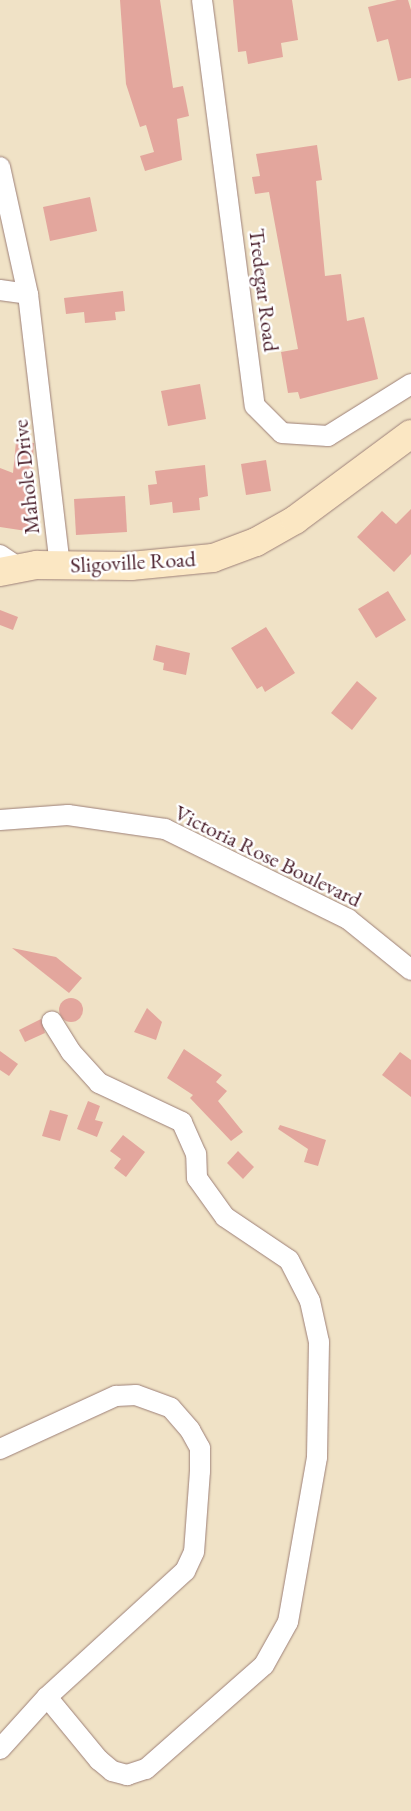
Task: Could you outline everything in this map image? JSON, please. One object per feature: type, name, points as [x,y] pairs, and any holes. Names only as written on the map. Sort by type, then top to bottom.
[{"type":"street","name":"Tredegar Road","points":[[202,0],[255,406],[282,434],[328,436],[411,384]]},
{"type":"street","name":"Mahole Drive","points":[[0,167],[28,294],[60,566]]},
{"type":"street","points":[[0,290],[28,294]]},
{"type":"street","name":"Sligoville Road","points":[[6,565],[174,564],[238,548],[295,520],[411,434]]},
{"type":"street","name":"Victoria Rose Boulevard","points":[[0,820],[68,815],[165,829],[348,920],[411,970]]},
{"type":"street","points":[[47,1697],[99,1760],[112,1771],[127,1775],[146,1769],[264,1665],[288,1622],[317,1457],[319,1342],[310,1301],[289,1260],[225,1217],[197,1178],[196,1154],[182,1122],[99,1083],[71,1052],[52,1022]]},
{"type":"street","points":[[0,1449],[116,1396],[136,1395],[171,1408],[200,1448],[196,1534],[185,1571],[47,1697],[0,1749]]},
{"type":"building","points":[[120,0],[160,0],[173,88],[183,86],[189,116],[177,119],[182,160],[145,171],[140,156],[154,152],[146,125],[140,127],[126,84]]},
{"type":"building","points":[[233,0],[292,0],[298,40],[281,43],[283,57],[248,64],[246,51],[238,52]]},
{"type":"building","points":[[397,0],[408,0],[411,10],[411,78],[398,81],[388,39],[377,42],[368,7]]},
{"type":"building","points":[[317,145],[322,180],[316,181],[325,276],[341,274],[347,321],[364,317],[378,379],[300,399],[298,392],[288,393],[281,352],[298,349],[269,192],[255,194],[252,177],[260,176],[256,154]]},
{"type":"building","points":[[90,197],[97,231],[50,241],[43,207]]},
{"type":"building","points":[[123,291],[125,311],[115,312],[116,320],[85,323],[84,312],[66,314],[64,298]]},
{"type":"building","points":[[200,384],[206,419],[168,426],[161,391]]},
{"type":"building","points":[[16,442],[34,443],[30,506],[37,507],[33,532],[0,527],[0,468],[13,473]]},
{"type":"building","points":[[266,460],[271,491],[246,495],[241,464]]},
{"type":"building","points":[[205,465],[208,496],[199,498],[200,510],[173,513],[172,502],[150,505],[148,485],[157,484],[155,471]]},
{"type":"building","points":[[125,496],[127,532],[76,535],[74,499]]},
{"type":"building","points":[[411,509],[411,554],[394,572],[357,537],[382,511],[396,524]]},
{"type":"building","points":[[388,591],[406,620],[376,638],[358,609]]},
{"type":"building","points":[[0,610],[18,617],[13,630],[0,625]]},
{"type":"building","points":[[266,627],[295,673],[265,692],[262,686],[257,689],[231,648]]},
{"type":"building","points":[[156,645],[190,653],[186,675],[163,670],[164,663],[153,660]]},
{"type":"building","points":[[357,681],[377,698],[352,730],[331,713]]},
{"type":"building","points":[[12,948],[56,957],[82,978],[69,993]]},
{"type":"building","points":[[71,998],[80,1001],[83,1010],[80,1019],[71,1022],[62,1019],[59,1010],[62,1001]]},
{"type":"building","points":[[147,1008],[162,1022],[156,1040],[134,1032]]},
{"type":"building","points":[[41,1019],[45,1033],[25,1042],[19,1030]]},
{"type":"building","points":[[184,1049],[222,1075],[216,1082],[227,1091],[218,1101],[243,1132],[231,1141],[190,1098],[193,1095],[167,1078]]},
{"type":"building","points":[[0,1051],[18,1064],[9,1076],[0,1070]]},
{"type":"building","points":[[400,1052],[411,1060],[411,1097],[382,1075]]},
{"type":"building","points":[[88,1101],[100,1106],[95,1120],[103,1122],[97,1137],[77,1129]]},
{"type":"building","points":[[50,1110],[68,1115],[60,1141],[42,1136]]},
{"type":"building","points":[[280,1125],[326,1140],[318,1166],[304,1162],[308,1149],[278,1129]]},
{"type":"building","points":[[123,1135],[145,1152],[126,1177],[114,1168],[121,1159],[110,1151]]},
{"type":"building","points":[[238,1151],[254,1167],[243,1179],[227,1163]]}]
